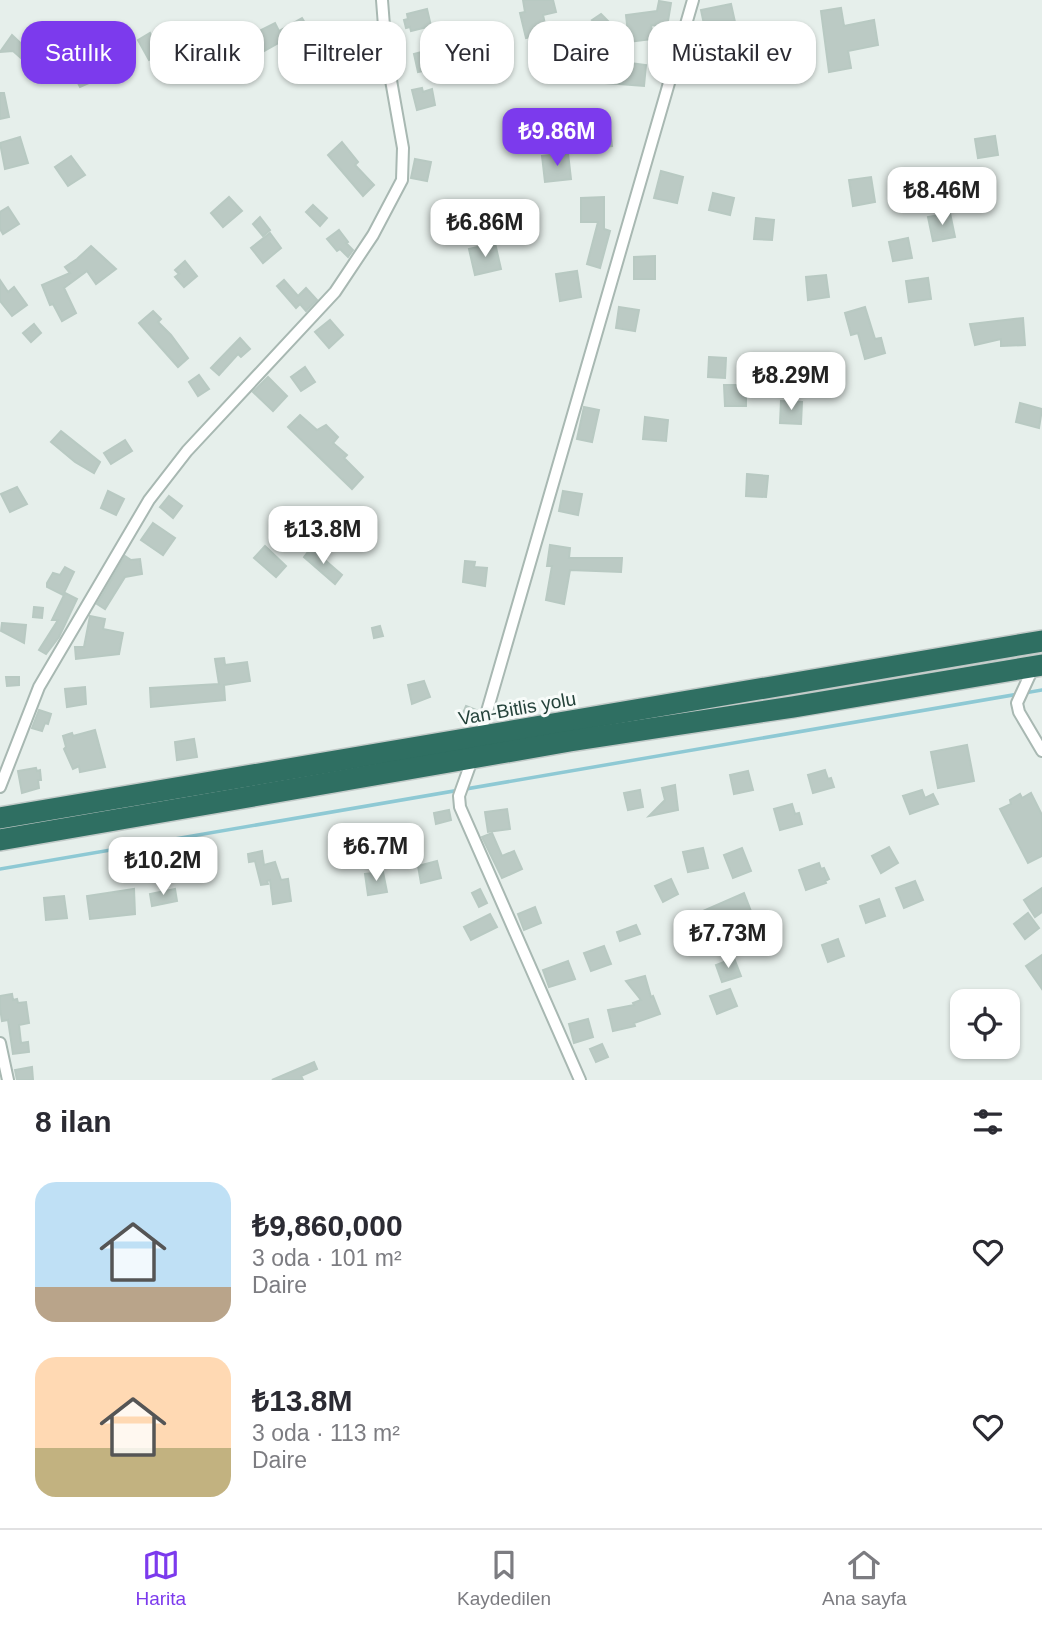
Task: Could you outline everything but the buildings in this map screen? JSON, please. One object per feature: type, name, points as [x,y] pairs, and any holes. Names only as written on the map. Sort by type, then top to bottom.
[{"type":"highway","name":"Van-Bitlis yolu","points":[[0,818],[479,738],[1040,637]]},
{"type":"highway","points":[[0,840],[1038,666]]},
{"type":"street","points":[[0,787],[39,687],[149,500],[187,450],[335,292],[373,235],[402,180],[403,148],[386,52],[382,0]]},
{"type":"street","points":[[580,1080],[459,802],[693,0]]},
{"type":"street","points":[[1038,666],[1018,708],[1042,751]]},
{"type":"street","points":[[0,1043],[8,1080]]},
{"type":"waterway","points":[[0,869],[1042,690]]}]
